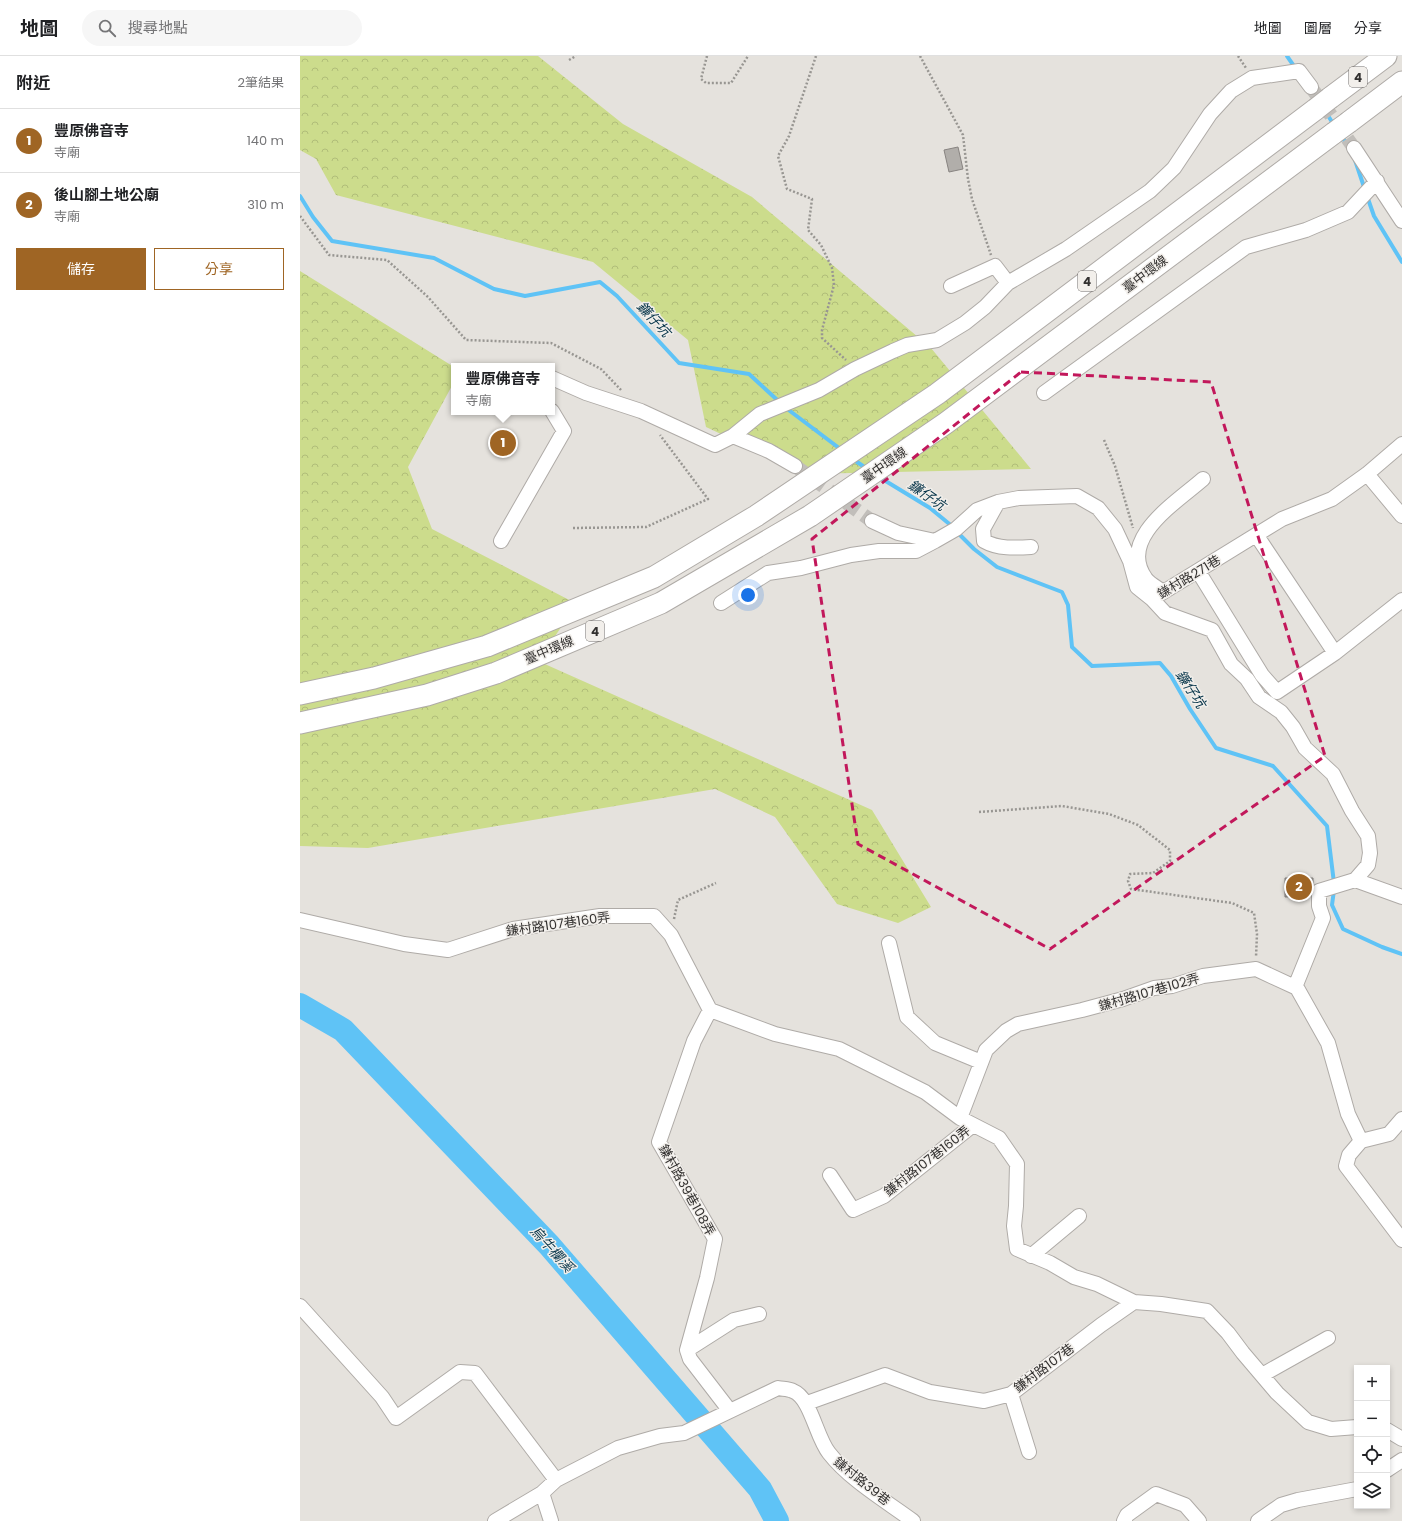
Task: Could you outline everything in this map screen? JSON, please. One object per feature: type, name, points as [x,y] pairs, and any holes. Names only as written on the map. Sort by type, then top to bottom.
[{"type":"highway","name":"4","points":[[300,694],[374,678],[486,646],[654,577],[756,516],[937,394],[1386,56]]},
{"type":"highway","name":"臺中環線","points":[[300,723],[427,695],[496,673],[661,603],[810,516],[946,423],[1402,82]]},
{"type":"street","points":[[555,379],[586,393],[641,411],[716,445],[733,436],[760,414],[819,390],[854,369],[907,346],[937,340],[965,323],[985,308],[1008,283],[1066,249],[1150,191],[1174,168],[1210,114],[1231,91],[1252,78],[1299,70],[1311,87]]},
{"type":"street","points":[[1354,148],[1402,221]]},
{"type":"street","points":[[1044,393],[1246,247],[1306,230],[1348,212],[1377,181]]},
{"type":"street","points":[[951,286],[995,266],[1008,283]]},
{"type":"street","points":[[501,541],[564,431],[554,415]]},
{"type":"street","points":[[733,436],[768,451],[795,466]]},
{"type":"street","name":"鎌村路271巷","points":[[721,603],[768,573],[801,568],[851,555],[879,551],[916,551],[956,529],[977,510],[998,502],[1019,498],[1077,496],[1098,508],[1115,529],[1130,561],[1137,587],[1157,596],[1257,536],[1282,519],[1332,499],[1367,474],[1402,444]]},
{"type":"street","points":[[1367,474],[1402,516]]},
{"type":"street","points":[[1203,479],[1155,520],[1139,543],[1137,559],[1146,579],[1157,596],[1165,613],[1212,630],[1231,664],[1248,679],[1259,697],[1281,712],[1293,727],[1305,748],[1333,774],[1352,811],[1368,836],[1370,854],[1368,865],[1356,880],[1319,891],[1319,906],[1323,918],[1295,987]]},
{"type":"street","points":[[998,502],[983,529],[984,541],[991,545],[1012,548],[1031,547]]},
{"type":"street","points":[[872,521],[898,533],[935,541]]},
{"type":"street","points":[[1257,536],[1335,653]]},
{"type":"street","points":[[1198,571],[1262,676],[1277,692],[1335,653],[1402,600]]},
{"type":"street","points":[[1356,880],[1402,897]]},
{"type":"street","name":"鎌村路107巷160弄","points":[[300,920],[404,944],[448,950],[513,929],[600,916],[654,916],[671,935],[710,1010],[775,1034],[839,1048],[925,1092],[960,1118]]},
{"type":"street","points":[[889,943],[907,1017],[935,1044],[981,1062]]},
{"type":"street","points":[[1256,969],[1295,987],[1328,1043],[1348,1114],[1361,1141]]},
{"type":"street","name":"鎌村路107巷102弄","points":[[960,1118],[986,1050],[1006,1031],[1018,1024],[1082,1010],[1123,999],[1154,988],[1172,986],[1203,976],[1256,969]]},
{"type":"street","name":"鎌村路39巷108弄","points":[[687,1350],[707,1278],[715,1239],[659,1142],[694,1041],[710,1010]]},
{"type":"street","points":[[960,1118],[999,1138],[1017,1164],[1014,1226],[1017,1249],[1134,1302],[1161,1304],[1207,1311],[1228,1332],[1277,1393],[1308,1422],[1331,1429],[1354,1426]]},
{"type":"street","points":[[1402,1119],[1388,1134],[1361,1141],[1349,1155],[1346,1166],[1402,1240]]},
{"type":"street","name":"鎌村路107巷160弄","points":[[830,1175],[853,1210],[884,1196],[973,1125]]},
{"type":"street","points":[[1031,1256],[1079,1216]]},
{"type":"street","name":"鎌村路107巷","points":[[807,1403],[842,1389],[885,1375],[930,1392],[984,1401],[1011,1394],[1101,1325],[1134,1302]]},
{"type":"street","points":[[300,1306],[382,1397],[396,1418],[460,1372],[475,1373],[556,1480]]},
{"type":"street","points":[[730,1411],[690,1358],[687,1350],[734,1320],[759,1314]]},
{"type":"street","points":[[1262,1375],[1328,1338]]},
{"type":"street","points":[[495,1521],[542,1493],[556,1480],[618,1448],[660,1436],[684,1433],[778,1388],[794,1391],[807,1403]]},
{"type":"street","points":[[1011,1394],[1029,1452]]},
{"type":"street","name":"鎌村路39巷","points":[[807,1403],[817,1433],[828,1452],[841,1466],[913,1521]]},
{"type":"street","points":[[1390,1432],[1402,1439]]},
{"type":"street","points":[[1390,1468],[1402,1460]]},
{"type":"street","points":[[1258,1521],[1281,1505],[1298,1500],[1354,1490]]},
{"type":"street","points":[[542,1493],[551,1521]]},
{"type":"street","points":[[1124,1521],[1127,1515],[1156,1494],[1185,1505],[1199,1521]]},
{"type":"path","points":[[569,60],[576,56]]},
{"type":"path","points":[[707,56],[701,78],[706,83],[731,83],[748,56]]},
{"type":"path","points":[[816,56],[789,136],[778,156],[787,189],[812,199],[807,222],[808,230],[821,245],[832,268],[834,285],[822,330],[822,338],[854,369]]},
{"type":"path","points":[[920,56],[963,135],[972,199],[995,266]]},
{"type":"path","points":[[300,216],[329,255],[387,260],[428,297],[466,340],[551,343],[601,369],[641,411],[708,499],[646,527],[573,528]]},
{"type":"path","points":[[1104,440],[1116,466],[1122,492],[1139,543]]},
{"type":"path","points":[[979,812],[1062,806],[1109,814],[1138,825],[1170,850],[1170,861],[1153,872],[1130,874],[1128,881],[1131,889],[1232,903],[1254,913],[1257,934],[1256,969]]},
{"type":"path","points":[[671,935],[678,900],[716,883]]},
{"type":"highlighted area","points":[[1021,372],[1211,382],[1325,756],[1050,949],[858,844],[812,539]]},
{"type":"green space","points":[[300,56],[538,56],[623,124],[752,197],[931,348],[1031,469],[806,474],[706,427],[688,340],[593,262],[336,195],[316,159],[300,150]]},
{"type":"green space","points":[[300,271],[451,365],[451,388],[408,467],[432,529],[577,604],[538,661],[872,810],[931,907],[898,923],[837,904],[775,817],[715,789],[368,848],[300,846]]},
{"type":"building","points":[[958,147],[963,169],[949,172],[944,150]]},
{"type":"building","points":[[1285,878],[1313,878],[1310,896],[1285,897]]},
{"type":"waterway","points":[[1287,56],[1296,69]]},
{"type":"waterway","points":[[1325,111],[1334,125]]},
{"type":"waterway","points":[[1341,136],[1350,148]]},
{"type":"waterway","points":[[1355,160],[1365,190]]},
{"type":"waterway","name":"鐮仔坑","points":[[300,196],[313,217],[332,241],[434,258],[494,289],[525,296],[600,282],[617,296],[679,363],[749,374],[786,408],[843,451]]},
{"type":"waterway","points":[[1367,196],[1374,216],[1402,262]]},
{"type":"waterway","name":"鐮仔坑","points":[[853,459],[867,469]]},
{"type":"waterway","name":"鐮仔坑","points":[[879,477],[930,508],[953,527]]},
{"type":"waterway","name":"鐮仔坑","points":[[957,532],[974,549],[997,567],[1062,592],[1068,605],[1072,647],[1092,666],[1160,663],[1171,676],[1190,709],[1216,748],[1273,766],[1327,826],[1334,883]]},
{"type":"waterway","name":"鐮仔坑","points":[[1334,890],[1332,905],[1343,929],[1382,947],[1402,954]]},
{"type":"waterway","name":"烏牛欄溪","points":[[300,1005],[343,1030],[549,1245],[760,1489],[777,1521]]},
{"type":"tunnel","points":[[1311,87],[1354,148]]},
{"type":"tunnel","points":[[795,466],[872,521]]},
{"type":"place","name":"豐原佛音寺","points":[[503,443]]},
{"type":"place","name":"後山腳土地公廟","points":[[1299,887]]}]
